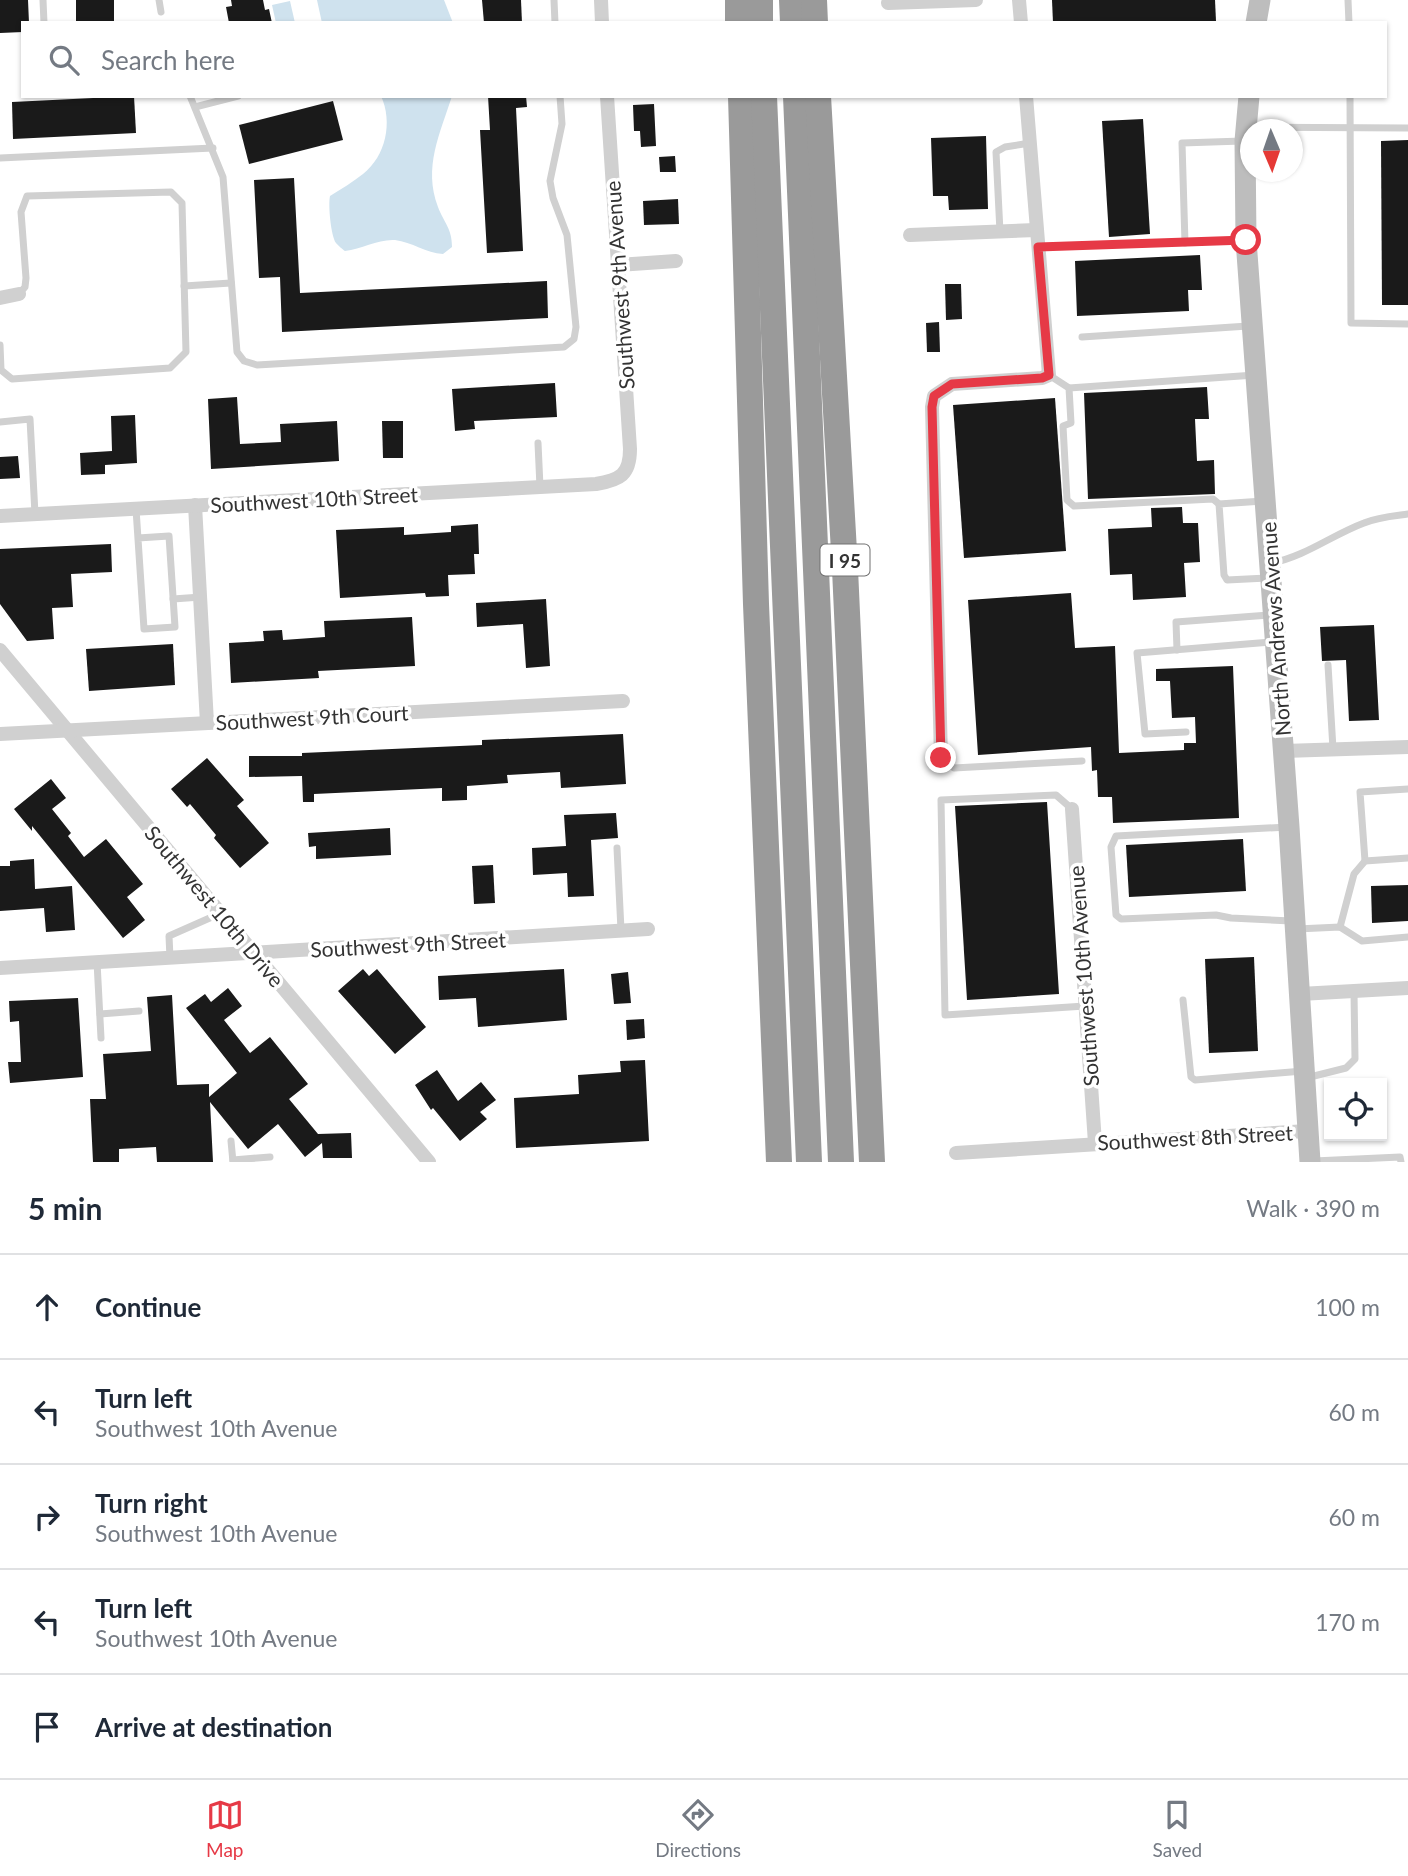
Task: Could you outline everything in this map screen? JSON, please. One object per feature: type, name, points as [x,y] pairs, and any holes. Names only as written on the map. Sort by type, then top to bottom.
[{"type":"highway","points":[[738,0],[738,21]]},
{"type":"highway","points":[[760,0],[760,21]]},
{"type":"highway","points":[[792,0],[793,21]]},
{"type":"highway","points":[[814,0],[815,21]]},
{"type":"highway","points":[[741,98],[756,604],[779,1162]]},
{"type":"highway","points":[[764,98],[809,1162]]},
{"type":"highway","points":[[796,98],[841,1162]]},
{"type":"highway","name":"I 95","points":[[818,98],[847,594],[872,1162]]},
{"type":"highway","points":[[774,1049],[797,1162]]},
{"type":"main road","points":[[1256,21],[1260,0]]},
{"type":"main road","name":"North Andrews Avenue","points":[[1247,119],[1249,98]]},
{"type":"main road","name":"North Andrews Avenue","points":[[1246,182],[1246,240],[1284,751],[1310,1162]]},
{"type":"street","points":[[601,0],[602,21]]},
{"type":"street","points":[[888,3],[976,0]]},
{"type":"street","points":[[1019,0],[1021,21]]},
{"type":"street","name":"Southwest 9th Avenue","points":[[607,98],[630,449],[625,473]]},
{"type":"street","points":[[941,758],[932,407],[934,396],[952,384],[1042,378],[1049,375],[1026,98]]},
{"type":"street","points":[[910,235],[1036,230]]},
{"type":"street","points":[[618,265],[676,261]]},
{"type":"street","points":[[0,298],[19,294]]},
{"type":"street","name":"Southwest 10th Street","points":[[0,516],[603,483],[625,473]]},
{"type":"street","points":[[195,505],[202,597],[206,723]]},
{"type":"street","name":"Southwest 10th Drive","points":[[0,650],[429,1162]]},
{"type":"street","name":"Southwest 9th Court","points":[[0,734],[624,701]]},
{"type":"street","points":[[1284,751],[1408,747]]},
{"type":"street","name":"Southwest 10th Avenue","points":[[1072,809],[1095,1143]]},
{"type":"street","name":"Southwest 9th Street","points":[[0,968],[649,929]]},
{"type":"street","points":[[1300,994],[1408,988]]},
{"type":"street","name":"Southwest 8th Street","points":[[956,1153],[1307,1131]]},
{"type":"lane","points":[[43,0],[44,21]]},
{"type":"lane","points":[[159,0],[161,12]]},
{"type":"lane","points":[[554,0],[555,21]]},
{"type":"lane","points":[[1348,0],[1349,21]]},
{"type":"lane","points":[[191,98],[223,177],[237,352],[244,362],[257,365],[564,348],[574,339],[576,327],[567,235],[552,198],[550,181],[562,124],[560,98]]},
{"type":"lane","points":[[195,107],[230,98]]},
{"type":"lane","points":[[1350,98],[1351,323],[1408,324]]},
{"type":"lane","points":[[1303,131],[1408,128]]},
{"type":"lane","points":[[1185,243],[1182,143],[1240,135]]},
{"type":"lane","points":[[1000,232],[996,152],[1005,147],[1030,144]]},
{"type":"lane","points":[[0,158],[213,148]]},
{"type":"lane","points":[[0,345],[1,370],[12,379],[170,368],[186,352],[182,204],[171,192],[27,196],[21,212],[26,278],[25,287],[19,294]]},
{"type":"lane","points":[[1038,247],[1246,240]]},
{"type":"lane","points":[[184,286],[231,283]]},
{"type":"lane","points":[[1082,337],[1252,326]]},
{"type":"lane","points":[[1049,375],[1069,388],[1256,375]]},
{"type":"lane","points":[[1069,388],[1071,423],[1063,426],[1067,500],[1073,506],[1213,499],[1219,504],[1265,501]]},
{"type":"lane","points":[[0,422],[30,419],[35,514]]},
{"type":"lane","points":[[538,443],[540,486]]},
{"type":"lane","points":[[1219,504],[1224,575],[1227,580],[1270,571],[1363,523],[1408,514]]},
{"type":"lane","points":[[136,509],[144,629],[175,627],[169,536],[138,538]]},
{"type":"lane","points":[[173,599],[202,597]]},
{"type":"lane","points":[[1177,649],[1176,622],[1273,614]]},
{"type":"lane","points":[[1186,732],[1145,734],[1137,653],[1276,642]]},
{"type":"lane","points":[[1328,665],[1333,749]]},
{"type":"lane","points":[[941,758],[954,768],[1082,761]]},
{"type":"lane","points":[[1340,927],[1354,874],[1365,861],[1360,792],[1408,789]]},
{"type":"lane","points":[[1072,809],[1056,795],[941,800],[945,1015],[1085,1006]]},
{"type":"lane","points":[[1289,827],[1116,836],[1111,847],[1116,915],[1121,919],[1216,915],[1296,925],[1340,927],[1362,940],[1408,937]]},
{"type":"lane","points":[[617,848],[622,931]]},
{"type":"lane","points":[[1365,861],[1408,858]]},
{"type":"lane","points":[[170,958],[169,936],[222,913]]},
{"type":"lane","points":[[97,962],[101,1038]]},
{"type":"lane","points":[[1183,1000],[1191,1077],[1195,1080],[1304,1075],[1346,1068],[1354,1059],[1354,991]]},
{"type":"lane","points":[[100,1014],[139,1011]]},
{"type":"lane","points":[[231,1141],[233,1161],[270,1157]]},
{"type":"lane","points":[[1310,1162],[1400,1157],[1401,1162]]},
{"type":"water","points":[[317,0],[444,0],[452,21],[322,21]]},
{"type":"water","points":[[290,1],[295,21],[276,21],[272,5]]},
{"type":"water","points":[[382,98],[451,98],[438,137],[432,178],[438,207],[452,240],[452,247],[443,254],[395,240],[345,251],[334,239],[330,220],[330,196],[363,174],[377,158],[387,127]]},
{"type":"building","points":[[0,0],[28,0],[29,21],[21,21],[21,32],[0,33]]},
{"type":"building","points":[[76,0],[114,0],[114,21],[76,21]]},
{"type":"building","points":[[231,0],[263,0],[265,10],[269,9],[272,21],[229,21],[226,7],[232,6]]},
{"type":"building","points":[[482,0],[521,0],[522,21],[484,21]]},
{"type":"building","points":[[1052,0],[1215,0],[1216,21],[1053,21]]},
{"type":"building","points":[[134,98],[136,133],[13,139],[12,102]]},
{"type":"building","points":[[488,98],[526,98],[527,107],[516,108],[523,251],[487,253],[480,130],[490,130]]},
{"type":"building","points":[[333,101],[343,140],[249,164],[239,125]]},
{"type":"building","points":[[654,104],[656,146],[641,147],[640,131],[634,131],[633,105]]},
{"type":"building","points":[[1143,119],[1150,234],[1109,237],[1102,121]]},
{"type":"building","points":[[986,136],[988,209],[949,210],[948,196],[933,196],[931,138]]},
{"type":"building","points":[[1408,140],[1408,305],[1382,305],[1381,141]]},
{"type":"building","points":[[675,156],[676,172],[660,172],[659,157]]},
{"type":"building","points":[[294,178],[300,293],[547,281],[548,318],[282,332],[280,277],[259,278],[254,180]]},
{"type":"building","points":[[678,199],[679,224],[644,225],[643,201]]},
{"type":"building","points":[[1200,255],[1202,290],[1188,290],[1189,311],[1077,316],[1075,261]]},
{"type":"building","points":[[945,284],[961,284],[962,319],[946,320]]},
{"type":"building","points":[[939,322],[940,352],[927,352],[926,323]]},
{"type":"building","points":[[555,383],[557,417],[474,421],[475,429],[455,431],[452,389]]},
{"type":"building","points":[[1207,387],[1209,419],[1195,419],[1197,461],[1214,460],[1215,494],[1088,499],[1084,393]]},
{"type":"building","points":[[237,397],[240,444],[281,442],[280,424],[337,421],[339,461],[211,469],[208,399]]},
{"type":"building","points":[[1055,398],[1066,551],[964,558],[953,405]]},
{"type":"building","points":[[135,415],[137,463],[105,465],[105,474],[81,475],[80,453],[112,451],[111,416]]},
{"type":"building","points":[[382,421],[403,421],[403,458],[383,458]]},
{"type":"building","points":[[18,456],[20,478],[0,479],[0,457]]},
{"type":"building","points":[[1182,507],[1183,523],[1198,523],[1200,562],[1184,563],[1186,597],[1133,600],[1132,574],[1110,575],[1108,529],[1152,527],[1151,508]]},
{"type":"building","points":[[478,524],[479,554],[474,554],[475,574],[448,575],[449,596],[426,597],[425,593],[340,598],[336,530],[404,527],[404,535],[451,532],[451,526]]},
{"type":"building","points":[[111,544],[112,572],[71,574],[73,607],[52,608],[54,639],[27,641],[0,604],[0,549]]},
{"type":"building","points":[[1071,593],[1075,648],[1115,646],[1119,753],[1184,750],[1184,743],[1196,743],[1195,717],[1172,718],[1170,681],[1156,681],[1156,669],[1233,666],[1239,818],[1113,823],[1112,797],[1098,797],[1097,770],[1092,771],[1091,747],[978,755],[968,600]]},
{"type":"building","points":[[546,599],[550,666],[526,668],[523,624],[477,627],[476,603]]},
{"type":"building","points":[[412,617],[415,666],[318,671],[319,678],[231,683],[229,643],[264,641],[263,631],[282,630],[283,640],[325,637],[324,621]]},
{"type":"building","points":[[1374,625],[1379,720],[1349,721],[1346,660],[1322,661],[1320,627]]},
{"type":"building","points":[[173,644],[175,685],[89,691],[86,649]]},
{"type":"building","points":[[623,734],[626,784],[561,788],[560,772],[507,775],[508,783],[467,786],[467,800],[442,801],[442,788],[314,794],[314,802],[303,802],[302,776],[249,777],[249,756],[302,756],[302,753],[482,745],[482,740]]},
{"type":"building","points":[[207,758],[244,800],[237,806],[269,843],[240,868],[190,804],[187,807],[171,789]]},
{"type":"building","points":[[51,779],[66,798],[52,809],[71,833],[68,836],[84,857],[106,839],[143,884],[127,897],[145,920],[123,938],[32,826],[32,831],[14,809]]},
{"type":"building","points":[[1047,802],[1059,994],[967,1000],[955,806]]},
{"type":"building","points":[[616,813],[618,838],[591,840],[594,896],[568,897],[567,873],[533,875],[532,848],[566,846],[564,815]]},
{"type":"building","points":[[390,828],[391,855],[316,859],[316,846],[309,847],[308,833]]},
{"type":"building","points":[[1243,839],[1246,891],[1129,897],[1126,845]]},
{"type":"building","points":[[34,859],[35,889],[72,886],[75,930],[46,932],[44,908],[0,911],[0,866],[10,866],[10,861]]},
{"type":"building","points":[[493,865],[495,903],[474,904],[472,866]]},
{"type":"building","points":[[1408,885],[1408,921],[1372,923],[1371,886]]},
{"type":"building","points":[[1254,957],[1258,1051],[1209,1053],[1205,959]]},
{"type":"building","points":[[363,969],[369,976],[377,969],[426,1027],[395,1054],[338,991]]},
{"type":"building","points":[[564,969],[567,1020],[478,1027],[476,998],[439,1000],[438,976]]},
{"type":"building","points":[[628,972],[631,1003],[614,1004],[611,974]]},
{"type":"building","points":[[228,988],[242,1006],[224,1020],[250,1053],[270,1037],[308,1084],[289,1099],[318,1134],[351,1133],[352,1158],[323,1158],[322,1143],[305,1157],[278,1124],[248,1149],[210,1102],[213,1162],[157,1162],[156,1147],[119,1149],[119,1162],[93,1162],[90,1099],[106,1099],[103,1054],[151,1051],[147,997],[172,995],[177,1085],[209,1084],[209,1097],[237,1073],[186,1008],[205,994],[211,1002]]},
{"type":"building","points":[[78,998],[83,1077],[10,1083],[8,1062],[21,1062],[19,1021],[10,1022],[9,1001]]},
{"type":"building","points":[[644,1019],[645,1038],[627,1040],[626,1020]]},
{"type":"building","points":[[645,1060],[649,1141],[516,1148],[514,1098],[579,1094],[578,1075],[621,1072],[620,1061]]},
{"type":"building","points":[[437,1070],[458,1101],[481,1082],[496,1100],[480,1112],[487,1119],[460,1141],[433,1108],[431,1110],[415,1085]]},
{"type":"route","points":[[941,758],[932,407],[934,396],[952,384],[1042,378],[1049,375],[1038,247],[1139,246],[1246,240]]}]
